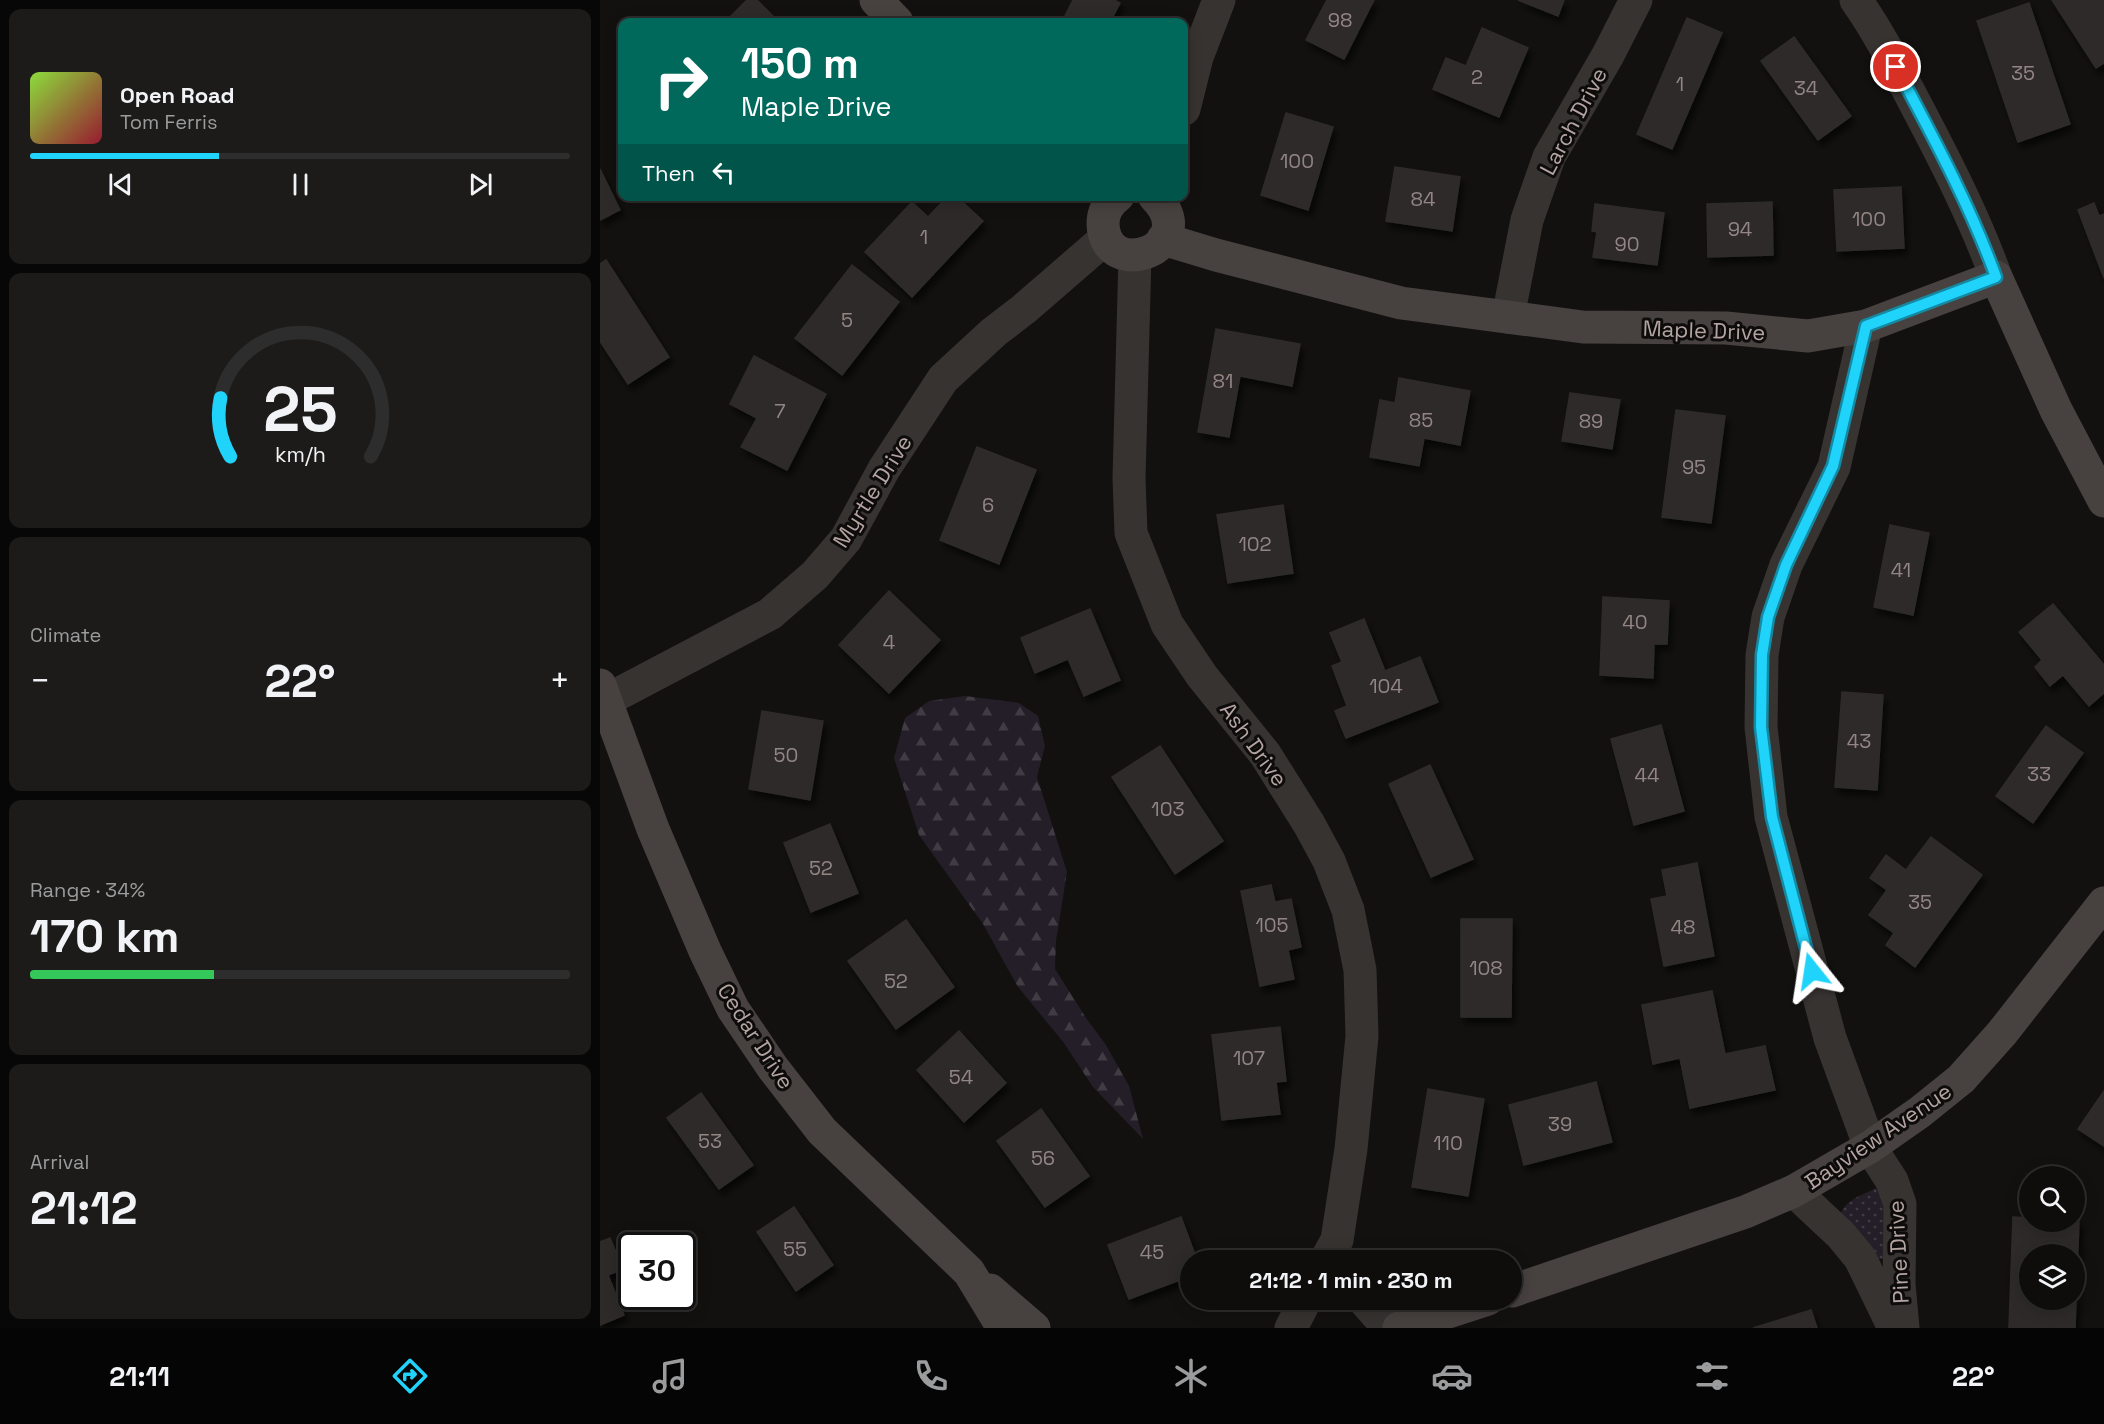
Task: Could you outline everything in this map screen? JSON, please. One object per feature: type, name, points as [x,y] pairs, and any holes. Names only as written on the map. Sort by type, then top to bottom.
[{"type":"street","points":[[876,0],[893,18]]},
{"type":"street","points":[[1188,93],[1197,57],[1220,0]]},
{"type":"street","name":"Larch Drive","points":[[1508,317],[1527,220],[1549,157],[1608,56],[1636,0]]},
{"type":"street","points":[[1856,0],[1874,27],[1938,147],[2056,410],[2104,501]]},
{"type":"street","points":[[1107,201],[1103,228],[1106,238],[1122,253],[1135,256],[1154,250],[1164,239],[1168,223],[1166,213],[1158,201]]},
{"type":"street","name":"Myrtle Drive","points":[[603,693],[770,614],[815,575],[846,539],[884,469],[943,379],[993,332],[1024,309],[1106,238]]},
{"type":"street","name":"Maple Drive","points":[[1164,239],[1216,255],[1401,303],[1583,327],[1726,328],[1808,336],[1866,326],[1996,277]]},
{"type":"street","name":"Ash Drive","points":[[1135,256],[1129,478],[1131,533],[1167,624],[1202,676],[1265,754],[1309,824],[1329,861],[1348,910],[1360,970],[1362,1036],[1351,1149],[1335,1250]]},
{"type":"street","name":"Pine Drive","points":[[1866,326],[1833,466],[1786,565],[1768,617],[1762,655],[1761,727],[1774,828],[1830,1038],[1870,1147],[1892,1181],[1900,1204],[1899,1284],[1903,1328]]},
{"type":"street","name":"Cedar Drive","points":[[603,693],[653,829],[705,951],[733,1009],[772,1068],[822,1131],[969,1272],[1003,1328]]},
{"type":"street","name":"Bayview Avenue","points":[[1522,1288],[1734,1216],[1794,1191],[1870,1147],[1920,1112],[1961,1079],[2002,1033],[2104,903]]},
{"type":"street","name":"Pine Drive","points":[[1794,1191],[1841,1235],[1860,1258],[1894,1328]]},
{"type":"street","points":[[969,1272],[990,1328]]},
{"type":"street","points":[[969,1272],[1034,1328]]},
{"type":"street","points":[[1291,1328],[1300,1310]]},
{"type":"street","points":[[1373,1310],[1393,1328]]},
{"type":"street","points":[[1399,1328],[1454,1310]]},
{"type":"green space","points":[[965,696],[1019,703],[1038,716],[1045,746],[1037,777],[1067,872],[1056,941],[1055,969],[1106,1045],[1129,1086],[1143,1139],[1093,1087],[1064,1043],[1018,987],[983,924],[919,835],[894,758],[905,718],[929,701]]},
{"type":"green space","points":[[1876,1188],[1885,1190],[1883,1259],[1877,1259],[1840,1219],[1848,1203]]},
{"type":"building","points":[[747,0],[757,0],[775,18],[729,18]]},
{"type":"building","points":[[1073,0],[1114,0],[1120,3],[1112,18],[1064,18]]},
{"type":"building","points":[[1327,0],[1374,0],[1344,59],[1306,40]]},
{"type":"building","points":[[1518,0],[1564,0],[1558,16]]},
{"type":"building","points":[[2052,0],[2104,0],[2104,63],[2096,68]]},
{"type":"building","points":[[2029,3],[2070,124],[2018,142],[1977,21]]},
{"type":"building","points":[[1687,18],[1722,33],[1672,149],[1637,134]]},
{"type":"building","points":[[1482,28],[1528,48],[1499,117],[1433,89],[1446,58],[1466,66]]},
{"type":"building","points":[[1794,37],[1851,116],[1818,140],[1761,61]]},
{"type":"building","points":[[1286,113],[1333,127],[1308,210],[1261,195]]},
{"type":"building","points":[[1395,167],[1460,177],[1452,231],[1386,221]]},
{"type":"building","points":[[600,169],[620,210],[600,220]]},
{"type":"building","points":[[1901,187],[1904,248],[1837,251],[1834,190]]},
{"type":"building","points":[[943,201],[961,201],[983,221],[912,297],[865,252],[912,202],[928,217]]},
{"type":"building","points":[[1772,202],[1773,255],[1708,257],[1707,204]]},
{"type":"building","points":[[2094,203],[2099,216],[2104,214],[2104,278],[2078,210]]},
{"type":"building","points":[[1595,204],[1664,213],[1657,265],[1593,257],[1597,232],[1592,231]]},
{"type":"building","points":[[606,260],[669,357],[628,384],[600,341],[600,264]]},
{"type":"building","points":[[852,265],[899,302],[842,375],[795,338]]},
{"type":"building","points":[[1216,329],[1300,344],[1292,386],[1240,376],[1229,437],[1198,432]]},
{"type":"building","points":[[754,356],[826,394],[787,470],[741,447],[757,418],[730,404]]},
{"type":"building","points":[[1399,378],[1470,391],[1460,445],[1424,438],[1419,466],[1370,457],[1380,400],[1395,403]]},
{"type":"building","points":[[1570,393],[1620,400],[1612,449],[1562,441]]},
{"type":"building","points":[[1676,410],[1725,416],[1711,523],[1662,517]]},
{"type":"building","points":[[977,447],[1036,470],[999,564],[940,540]]},
{"type":"building","points":[[1283,505],[1293,573],[1228,583],[1217,515]]},
{"type":"building","points":[[1890,525],[1929,533],[1913,615],[1874,607]]},
{"type":"building","points":[[889,591],[940,640],[889,693],[839,645]]},
{"type":"building","points":[[1603,597],[1669,601],[1667,644],[1654,644],[1653,678],[1600,675]]},
{"type":"building","points":[[2053,604],[2104,665],[2104,693],[2089,706],[2063,675],[2050,686],[2035,667],[2042,660],[2019,632]]},
{"type":"building","points":[[1090,609],[1120,680],[1084,696],[1068,659],[1035,673],[1021,638]]},
{"type":"building","points":[[1364,619],[1385,671],[1420,657],[1438,702],[1346,738],[1335,711],[1347,706],[1332,666],[1342,662],[1330,633]]},
{"type":"building","points":[[1842,692],[1883,695],[1877,790],[1835,787]]},
{"type":"building","points":[[762,711],[823,721],[810,800],[749,789]]},
{"type":"building","points":[[1661,725],[1684,811],[1634,825],[1611,739]]},
{"type":"building","points":[[2046,726],[2083,753],[2033,823],[1996,796]]},
{"type":"building","points":[[1160,746],[1223,841],[1175,874],[1112,777]]},
{"type":"building","points":[[1430,765],[1473,859],[1431,877],[1389,784]]},
{"type":"building","points":[[830,824],[858,893],[811,912],[784,843]]},
{"type":"building","points":[[1931,837],[1982,875],[1915,967],[1886,945],[1894,933],[1869,915],[1887,890],[1870,878],[1886,855],[1906,870]]},
{"type":"building","points":[[1697,863],[1714,956],[1664,966],[1651,899],[1667,896],[1662,870]]},
{"type":"building","points":[[1271,885],[1275,902],[1291,899],[1301,947],[1288,950],[1294,979],[1260,986],[1241,891]]},
{"type":"building","points":[[1461,919],[1512,919],[1511,1017],[1461,1017]]},
{"type":"building","points":[[906,920],[954,987],[896,1029],[848,961]]},
{"type":"building","points":[[1712,991],[1725,1054],[1765,1046],[1775,1090],[1690,1108],[1680,1058],[1653,1064],[1642,1005]]},
{"type":"building","points":[[1280,1027],[1286,1081],[1276,1082],[1280,1114],[1222,1120],[1212,1035]]},
{"type":"building","points":[[959,1031],[1006,1083],[964,1122],[917,1070]]},
{"type":"building","points":[[1596,1082],[1612,1142],[1524,1165],[1509,1105]]},
{"type":"building","points":[[1428,1089],[1484,1099],[1468,1196],[1412,1187]]},
{"type":"building","points":[[2104,1091],[2104,1146],[2078,1129]]},
{"type":"building","points":[[701,1093],[753,1165],[719,1189],[667,1118]]},
{"type":"building","points":[[1041,1109],[1089,1176],[1045,1207],[997,1141]]},
{"type":"building","points":[[794,1207],[833,1265],[796,1291],[757,1232]]},
{"type":"building","points":[[1181,1217],[1193,1250],[1180,1250],[1180,1280],[1129,1299],[1108,1245]]},
{"type":"building","points":[[2013,1217],[2019,1217],[2019,1232],[2079,1232],[2078,1244],[2019,1244],[2019,1310],[2076,1310],[2075,1328],[2009,1328]]},
{"type":"building","points":[[610,1238],[618,1257],[618,1271],[608,1275],[618,1300],[618,1310],[622,1310],[624,1315],[600,1325],[600,1242]]},
{"type":"building","points":[[1811,1310],[1817,1328],[1753,1328]]},
{"type":"route","points":[[1812,971],[1772,817],[1761,727],[1762,655],[1768,617],[1786,565],[1833,466],[1866,326],[1996,277],[1938,147],[1896,67]]}]
